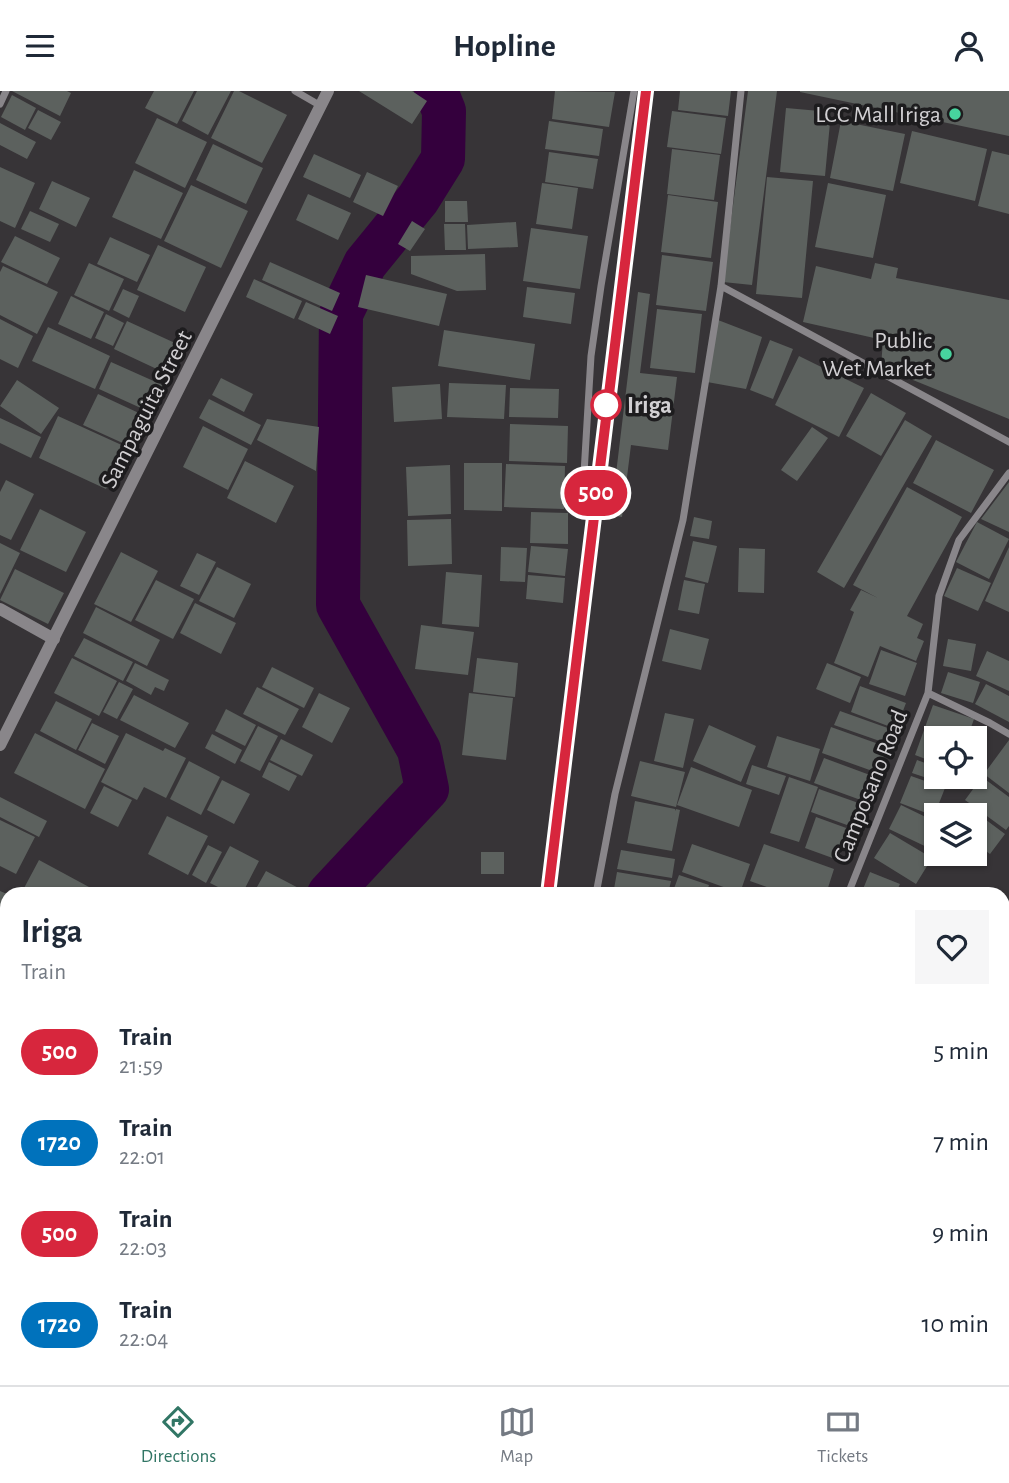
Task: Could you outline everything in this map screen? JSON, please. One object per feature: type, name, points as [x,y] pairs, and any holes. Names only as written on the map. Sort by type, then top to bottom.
[{"type":"street","points":[[0,104],[6,91]]},
{"type":"street","points":[[295,91],[321,106]]},
{"type":"street","name":"Sampaguita Street","points":[[0,745],[328,91]]},
{"type":"street","points":[[582,507],[591,356],[634,91]]},
{"type":"street","points":[[597,887],[615,794],[682,520],[721,286],[741,91]]},
{"type":"street","points":[[721,286],[1009,443]]},
{"type":"street","name":"Camposano Road","points":[[851,887],[929,693],[939,596],[959,540],[1009,473]]},
{"type":"street","points":[[0,609],[54,639]]},
{"type":"street","points":[[929,693],[1009,734]]},
{"type":"building","points":[[12,91],[67,91],[71,93],[60,116]]},
{"type":"building","points":[[154,91],[194,91],[177,124],[145,108]]},
{"type":"building","points":[[197,91],[231,91],[208,135],[182,121]]},
{"type":"building","points":[[234,91],[287,115],[262,163],[211,138]]},
{"type":"building","points":[[359,91],[412,91],[427,101],[412,124]]},
{"type":"building","points":[[555,91],[615,92],[609,127],[552,119]]},
{"type":"building","points":[[680,91],[731,91],[728,116],[678,110]]},
{"type":"building","points":[[748,91],[777,91],[752,285],[723,282]]},
{"type":"building","name":"LCC Mall Iriga","points":[[1009,91],[1009,136],[800,92]]},
{"type":"building","points":[[12,95],[36,108],[25,130],[1,117]]},
{"type":"building","points":[[786,108],[831,112],[825,176],[780,172]]},
{"type":"building","points":[[38,110],[61,122],[51,140],[28,128]]},
{"type":"building","points":[[672,111],[726,118],[721,154],[667,147]]},
{"type":"building","points":[[157,118],[207,142],[185,188],[135,163]]},
{"type":"building","points":[[549,121],[603,129],[599,156],[545,149]]},
{"type":"building","points":[[841,121],[905,134],[893,191],[830,178]]},
{"type":"building","points":[[0,123],[36,142],[27,159],[0,145]]},
{"type":"building","points":[[912,131],[987,149],[975,201],[900,183]]},
{"type":"building","points":[[213,144],[263,168],[246,204],[196,180]]},
{"type":"building","points":[[672,149],[720,155],[714,200],[667,194]]},
{"type":"building","points":[[992,151],[1009,155],[1009,214],[978,206]]},
{"type":"building","points":[[549,152],[598,159],[593,189],[545,182]]},
{"type":"building","points":[[314,154],[361,175],[350,198],[303,177]]},
{"type":"building","points":[[0,167],[35,183],[15,228],[0,221]]},
{"type":"building","points":[[134,170],[183,193],[161,239],[112,217]]},
{"type":"building","points":[[367,172],[398,186],[383,216],[353,202]]},
{"type":"building","points":[[767,177],[813,181],[802,298],[756,294]]},
{"type":"building","points":[[52,181],[90,198],[76,227],[39,209]]},
{"type":"building","points":[[542,183],[578,188],[572,229],[536,224]]},
{"type":"building","points":[[828,183],[886,195],[873,258],[815,247]]},
{"type":"building","points":[[191,185],[248,211],[221,268],[164,241]]},
{"type":"building","points":[[308,194],[351,213],[338,240],[296,220]]},
{"type":"building","points":[[668,195],[718,202],[711,258],[661,252]]},
{"type":"building","points":[[445,201],[467,201],[468,222],[445,222]]},
{"type":"building","points":[[30,211],[59,224],[50,242],[21,229]]},
{"type":"building","points":[[412,221],[425,229],[410,251],[398,244]]},
{"type":"building","points":[[516,222],[518,247],[468,249],[467,225]]},
{"type":"building","points":[[444,224],[465,224],[466,250],[445,250]]},
{"type":"building","points":[[531,228],[588,236],[580,289],[523,281]]},
{"type":"building","points":[[15,236],[60,258],[47,284],[1,262]]},
{"type":"building","points":[[110,237],[150,255],[137,282],[97,264]]},
{"type":"building","points":[[158,245],[206,267],[185,312],[137,290]]},
{"type":"building","points":[[485,254],[486,290],[457,291],[411,274],[411,256]]},
{"type":"building","points":[[662,255],[713,262],[706,311],[656,305]]},
{"type":"building","points":[[270,262],[340,293],[332,311],[262,280]]},
{"type":"building","points":[[89,263],[124,279],[109,311],[74,295]]},
{"type":"building","name":"Public Wet Market","points":[[875,263],[898,268],[896,278],[1009,300],[1009,419],[881,367],[883,340],[803,322],[816,266],[871,279]]},
{"type":"building","points":[[3,266],[58,292],[37,334],[0,315],[0,272]]},
{"type":"building","points":[[366,275],[447,294],[439,326],[358,307]]},
{"type":"building","points":[[254,279],[302,301],[294,319],[246,297]]},
{"type":"building","points":[[527,287],[575,293],[571,324],[523,317]]},
{"type":"building","points":[[123,289],[139,296],[129,318],[113,310]]},
{"type":"building","points":[[638,292],[650,294],[640,373],[677,377],[668,450],[631,445],[622,517],[611,515]]},
{"type":"building","points":[[71,296],[104,312],[91,339],[58,324]]},
{"type":"building","points":[[306,302],[338,316],[330,334],[298,319]]},
{"type":"building","points":[[657,309],[702,314],[695,373],[650,368]]},
{"type":"building","points":[[106,314],[124,323],[113,346],[95,338]]},
{"type":"building","points":[[0,319],[33,336],[18,368],[0,359]]},
{"type":"building","points":[[718,320],[762,337],[746,389],[707,382]]},
{"type":"building","points":[[127,321],[175,343],[161,371],[114,349]]},
{"type":"building","points":[[48,327],[110,356],[95,389],[32,361]]},
{"type":"building","points":[[444,330],[535,344],[530,380],[438,366]]},
{"type":"building","points":[[770,340],[793,349],[773,399],[750,390]]},
{"type":"building","points":[[799,356],[864,388],[839,437],[775,405]]},
{"type":"building","points":[[111,362],[167,387],[154,414],[99,389]]},
{"type":"building","points":[[221,378],[253,394],[244,412],[212,395]]},
{"type":"building","points":[[17,380],[59,408],[41,434],[0,406]]},
{"type":"building","points":[[449,383],[506,385],[504,419],[447,417]]},
{"type":"building","points":[[440,384],[442,419],[394,422],[392,387]]},
{"type":"building","points":[[510,388],[559,389],[558,418],[509,417]]},
{"type":"building","points":[[871,393],[906,413],[881,456],[846,436]]},
{"type":"building","points":[[98,394],[141,414],[127,445],[83,425]]},
{"type":"building","points":[[209,399],[261,425],[251,445],[199,418]]},
{"type":"building","points":[[58,416],[126,447],[106,489],[39,458]]},
{"type":"building","points":[[0,418],[41,437],[31,458],[0,443]]},
{"type":"building","points":[[267,419],[319,427],[316,471],[257,440]]},
{"type":"building","points":[[905,420],[932,436],[844,588],[817,572]]},
{"type":"building","points":[[510,424],[568,426],[567,463],[509,461]]},
{"type":"building","points":[[203,426],[248,449],[228,490],[183,467]]},
{"type":"building","points":[[812,427],[828,438],[797,481],[781,470]]},
{"type":"building","points":[[936,440],[994,470],[971,513],[913,483]]},
{"type":"building","points":[[245,461],[294,486],[276,523],[227,498]]},
{"type":"building","points":[[464,463],[502,463],[502,511],[464,510]]},
{"type":"building","points":[[506,464],[565,466],[564,509],[504,507]]},
{"type":"building","points":[[450,465],[451,514],[408,516],[406,467]]},
{"type":"building","points":[[6,480],[34,494],[11,540],[0,535],[0,492]]},
{"type":"building","points":[[1009,482],[1009,532],[981,519]]},
{"type":"building","points":[[907,487],[962,517],[907,616],[923,624],[917,638],[924,641],[916,661],[880,646],[868,677],[834,663],[854,612],[850,610],[861,590],[878,598],[853,585]]},
{"type":"building","points":[[40,509],[86,532],[66,572],[20,550]]},
{"type":"building","points":[[531,512],[568,513],[568,544],[530,543]]},
{"type":"building","points":[[694,517],[712,521],[709,539],[690,536]]},
{"type":"building","points":[[451,519],[452,564],[408,566],[407,520]]},
{"type":"building","points":[[977,522],[1009,539],[989,579],[956,562]]},
{"type":"building","points":[[693,541],[717,546],[708,583],[685,577]]},
{"type":"building","points":[[0,543],[20,553],[0,594]]},
{"type":"building","points":[[531,546],[568,549],[565,576],[528,572]]},
{"type":"building","points":[[501,547],[527,548],[525,582],[500,581]]},
{"type":"building","points":[[1009,547],[1009,612],[985,601]]},
{"type":"building","points":[[739,548],[765,549],[764,593],[738,592]]},
{"type":"building","points":[[121,552],[158,571],[131,622],[94,604]]},
{"type":"building","points":[[197,553],[216,562],[199,595],[180,586]]},
{"type":"building","points":[[217,567],[251,584],[234,618],[199,601]]},
{"type":"building","points":[[957,568],[991,583],[978,611],[944,596]]},
{"type":"building","points":[[15,569],[64,593],[48,624],[0,600]]},
{"type":"building","points":[[446,572],[482,575],[479,627],[442,624]]},
{"type":"building","points":[[528,575],[565,578],[563,603],[526,599]]},
{"type":"building","points":[[156,580],[194,599],[173,639],[135,620]]},
{"type":"building","points":[[684,580],[705,584],[699,614],[678,610]]},
{"type":"building","points":[[195,603],[236,623],[221,654],[180,633]]},
{"type":"building","points":[[96,607],[160,640],[147,666],[83,633]]},
{"type":"building","points":[[421,625],[474,632],[468,675],[415,669]]},
{"type":"building","points":[[670,629],[709,639],[701,670],[662,661]]},
{"type":"building","points":[[84,638],[133,662],[123,681],[74,656]]},
{"type":"building","points":[[948,639],[976,644],[971,671],[943,666]]},
{"type":"building","points":[[881,650],[917,663],[905,696],[869,684]]},
{"type":"building","points":[[987,651],[1009,661],[1009,691],[976,676]]},
{"type":"building","points":[[72,658],[117,681],[99,716],[54,693]]},
{"type":"building","points":[[477,658],[518,663],[515,697],[473,692]]},
{"type":"building","points":[[135,663],[169,680],[164,691],[155,687],[151,695],[126,681]]},
{"type":"building","points":[[827,663],[861,677],[850,703],[816,689]]},
{"type":"building","points":[[272,667],[314,688],[304,708],[262,687]]},
{"type":"building","points":[[948,672],[980,682],[973,703],[941,693]]},
{"type":"building","points":[[119,682],[133,689],[117,719],[103,712]]},
{"type":"building","points":[[986,684],[1009,696],[1009,722],[975,704]]},
{"type":"building","points":[[860,686],[906,703],[896,729],[851,712]]},
{"type":"building","points":[[257,687],[299,709],[285,735],[243,714]]},
{"type":"building","points":[[319,693],[350,708],[332,743],[302,727]]},
{"type":"building","points":[[469,693],[513,698],[506,760],[462,755]]},
{"type":"building","points":[[134,695],[189,723],[175,748],[120,720]]},
{"type":"building","points":[[56,701],[92,719],[76,750],[40,731]]},
{"type":"building","points":[[933,705],[974,719],[972,726],[925,726]]},
{"type":"building","points":[[226,709],[256,725],[245,746],[215,731]]},
{"type":"building","points":[[840,711],[899,732],[894,746],[834,725]]},
{"type":"building","points":[[665,713],[694,719],[683,768],[654,761]]},
{"type":"building","points":[[92,723],[119,736],[105,764],[78,750]]},
{"type":"building","points":[[709,725],[756,746],[741,782],[693,761]]},
{"type":"building","points":[[258,726],[278,736],[260,771],[240,761]]},
{"type":"building","points":[[831,727],[887,747],[878,773],[822,753]]},
{"type":"building","points":[[924,730],[924,758],[915,755]]},
{"type":"building","points":[[35,733],[105,769],[85,809],[14,773]]},
{"type":"building","points":[[126,733],[163,751],[165,748],[186,758],[166,798],[144,787],[137,800],[101,782]]},
{"type":"building","points":[[212,734],[242,750],[235,764],[205,748]]},
{"type":"building","points":[[777,736],[820,749],[810,781],[767,767]]},
{"type":"building","points":[[281,739],[313,755],[302,776],[270,760]]},
{"type":"building","points":[[1009,740],[1009,793],[987,776],[987,770]]},
{"type":"building","points":[[824,758],[878,778],[869,803],[814,783]]},
{"type":"building","points":[[917,760],[924,763],[924,777],[912,773]]},
{"type":"building","points":[[189,761],[220,777],[201,815],[170,799]]},
{"type":"building","points":[[640,761],[685,772],[676,807],[631,796]]},
{"type":"building","points":[[269,762],[297,776],[289,791],[262,777]]},
{"type":"building","points":[[752,765],[786,776],[779,795],[746,784]]},
{"type":"building","points":[[691,767],[752,790],[739,827],[677,805]]},
{"type":"building","points":[[911,776],[924,781],[924,789],[945,789],[939,803],[924,803],[924,812],[900,803]]},
{"type":"building","points":[[789,777],[818,787],[799,842],[770,833]]},
{"type":"building","points":[[222,780],[250,794],[234,824],[207,810]]},
{"type":"building","points":[[987,781],[1009,797],[1009,826],[1006,830],[987,816],[987,803],[969,803],[965,800],[973,789],[987,789]]},
{"type":"building","points":[[104,786],[132,800],[118,827],[90,813]]},
{"type":"building","points":[[819,789],[867,806],[858,829],[811,812]]},
{"type":"building","points":[[0,797],[47,821],[39,837],[0,817]]},
{"type":"building","points":[[635,801],[680,810],[672,851],[627,843]]},
{"type":"building","points":[[901,805],[924,816],[924,846],[889,829]]},
{"type":"building","points":[[167,816],[208,836],[188,875],[148,854]]},
{"type":"building","points":[[816,817],[849,829],[838,860],[805,848]]},
{"type":"building","points":[[0,820],[35,837],[16,874],[0,866]]},
{"type":"building","points":[[987,821],[1005,834],[990,854],[987,852]]},
{"type":"building","points":[[890,833],[924,853],[924,866],[927,866],[916,884],[874,858]]},
{"type":"building","points":[[692,844],[750,864],[742,887],[723,887],[682,872]]},
{"type":"building","points":[[764,844],[834,869],[828,887],[767,887],[750,881]]},
{"type":"building","points":[[208,845],[222,852],[206,883],[192,875]]},
{"type":"building","points":[[230,846],[259,861],[246,887],[218,887],[210,883]]},
{"type":"building","points":[[621,850],[675,859],[672,878],[617,869]]},
{"type":"building","points":[[481,852],[504,852],[504,874],[481,874]]},
{"type":"building","points":[[39,860],[89,887],[25,887]]},
{"type":"building","points":[[266,871],[297,887],[257,887]]},
{"type":"building","points":[[617,872],[671,881],[670,887],[614,887]]},
{"type":"building","points":[[870,872],[900,884],[898,887],[864,887]]},
{"type":"building","points":[[679,875],[709,885],[708,887],[675,887]]},
{"type":"waterway","points":[[336,887],[427,789],[419,750],[338,605],[341,314],[365,264],[418,199],[443,159],[444,111],[436,91]]},
{"type":"railway","points":[[549,887],[646,91]]},
{"type":"train","name":"500","points":[[549,887],[646,91]]},
{"type":"place","name":"LCC Mall Iriga","points":[[955,114]]},
{"type":"place","name":"Public Wet Market","points":[[946,354]]},
{"type":"place","name":"Iriga","points":[[606,405]]}]
